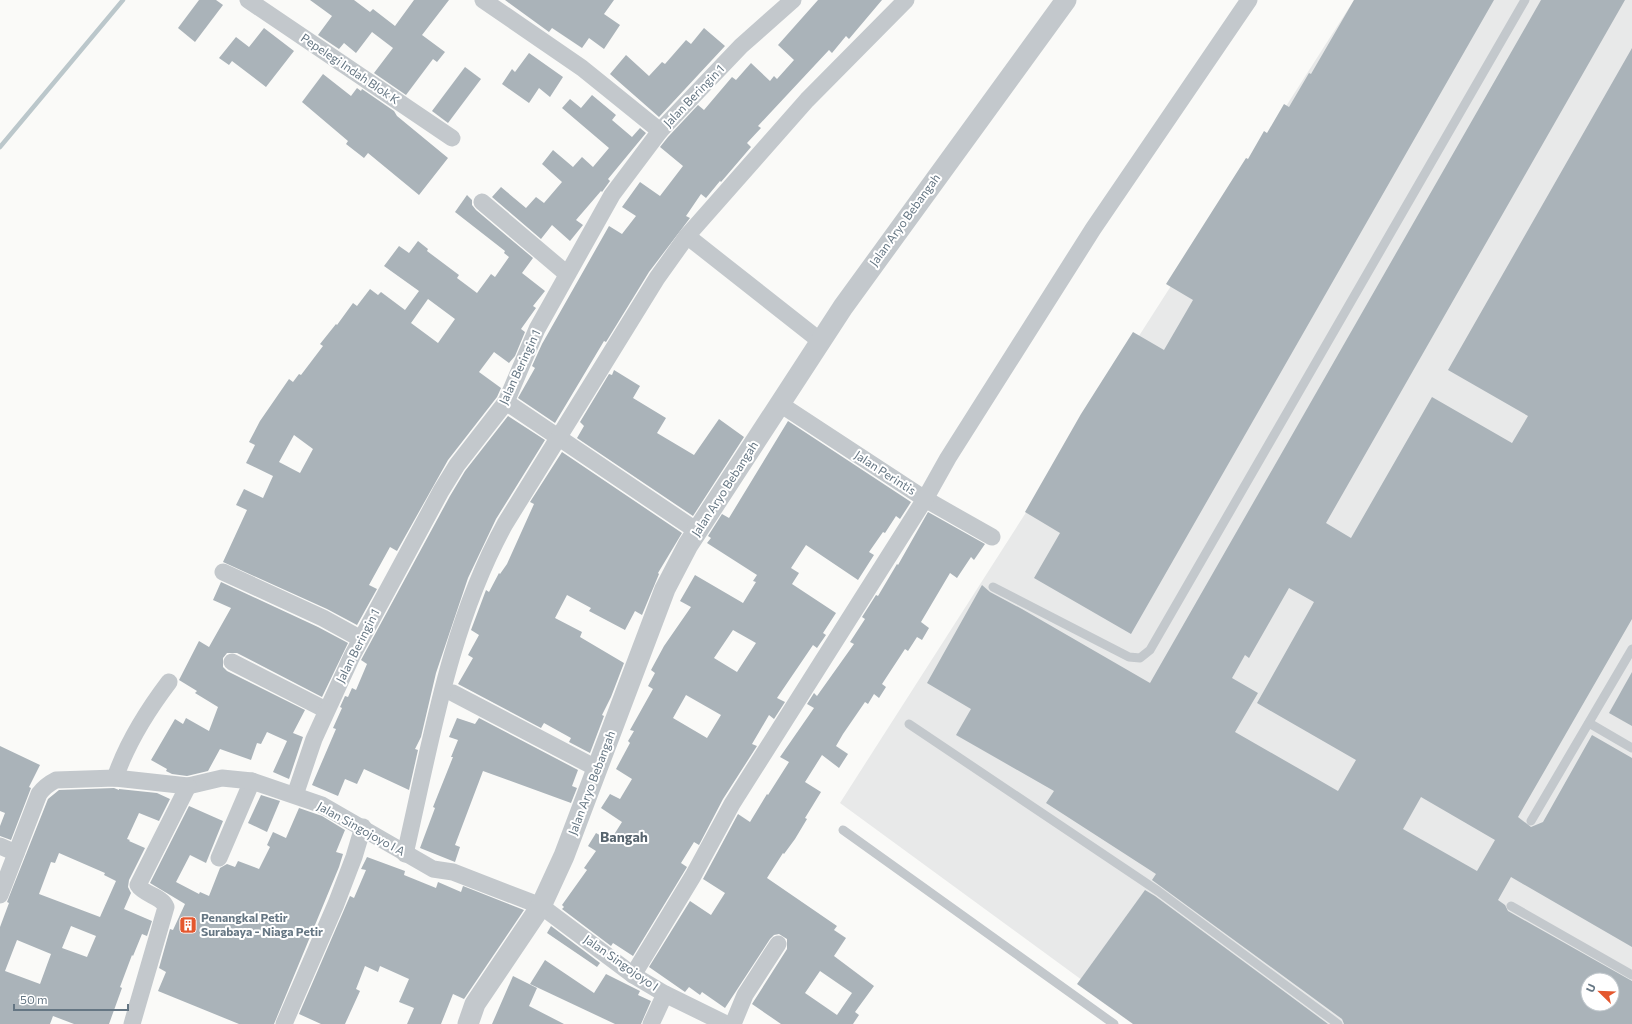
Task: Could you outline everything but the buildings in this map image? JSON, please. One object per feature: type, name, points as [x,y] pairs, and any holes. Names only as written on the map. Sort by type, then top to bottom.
[{"type":"street","name":"Pepelegi Indah Blok K","points":[[248,0],[452,138]]},
{"type":"street","points":[[483,0],[582,68],[660,132]]},
{"type":"street","name":"Jalan Beringin 1","points":[[295,795],[314,739],[326,710],[361,639],[406,554],[457,465],[506,402],[538,329],[567,274],[612,195],[660,132],[741,46],[793,0]]},
{"type":"street","points":[[405,854],[442,687],[459,629],[494,545],[657,278],[687,236],[807,100],[906,0]]},
{"type":"street","points":[[633,974],[693,876],[732,804],[925,498],[948,458],[1093,229],[1248,0]]},
{"type":"street","name":"Jalan Aryo Bebangah","points":[[468,1024],[475,1004],[541,906],[572,837],[665,589],[675,567],[820,340],[886,245],[1063,1]]},
{"type":"street","points":[[482,202],[567,274]]},
{"type":"street","points":[[687,236],[820,340]]},
{"type":"street","points":[[506,402],[560,437],[697,531]]},
{"type":"street","name":"Jalan Perintis","points":[[780,404],[925,498],[992,537]]},
{"type":"street","points":[[223,572],[323,618],[361,639]]},
{"type":"street","points":[[232,662],[326,710]]},
{"type":"street","points":[[115,778],[123,755],[156,700],[169,682]]},
{"type":"street","points":[[453,693],[598,769]]},
{"type":"street","name":"Jalan Singojoyo I A","points":[[16,853],[39,794],[45,786],[56,780],[115,778],[188,786],[222,778],[252,781],[322,805],[363,827],[405,854],[433,869],[453,872],[541,906]]},
{"type":"street","points":[[219,858],[252,781]]},
{"type":"street","points":[[132,1024],[166,907],[163,902],[138,885],[188,786]]},
{"type":"street","points":[[284,1024],[336,904],[354,857],[363,827]]},
{"type":"street","points":[[0,846],[16,853],[0,895]]},
{"type":"street","name":"Jalan Singojoyo I","points":[[541,906],[633,974],[665,994],[726,1024]]},
{"type":"street","points":[[733,1024],[745,995],[778,944]]},
{"type":"street","points":[[651,1024],[665,994]]},
{"type":"lane","points":[[993,588],[1129,657],[1140,658],[1150,650],[1525,0]]},
{"type":"lane","points":[[1531,821],[1632,649]]},
{"type":"lane","points":[[1589,723],[1632,748]]},
{"type":"lane","points":[[909,724],[1158,892],[1338,1024]]},
{"type":"lane","points":[[843,830],[1114,1024]]},
{"type":"lane","points":[[1511,906],[1632,975]]},
{"type":"shaded area","points":[[1354,0],[1632,0],[1632,1024],[1142,1024],[840,803]]},
{"type":"waterway","points":[[0,147],[123,0]]},
{"type":"place","name":"Penangkal Petir Surabaya - Niaga Petir","points":[[188,925]]},
{"type":"district","name":"Bangah","points":[[624,837]]}]
